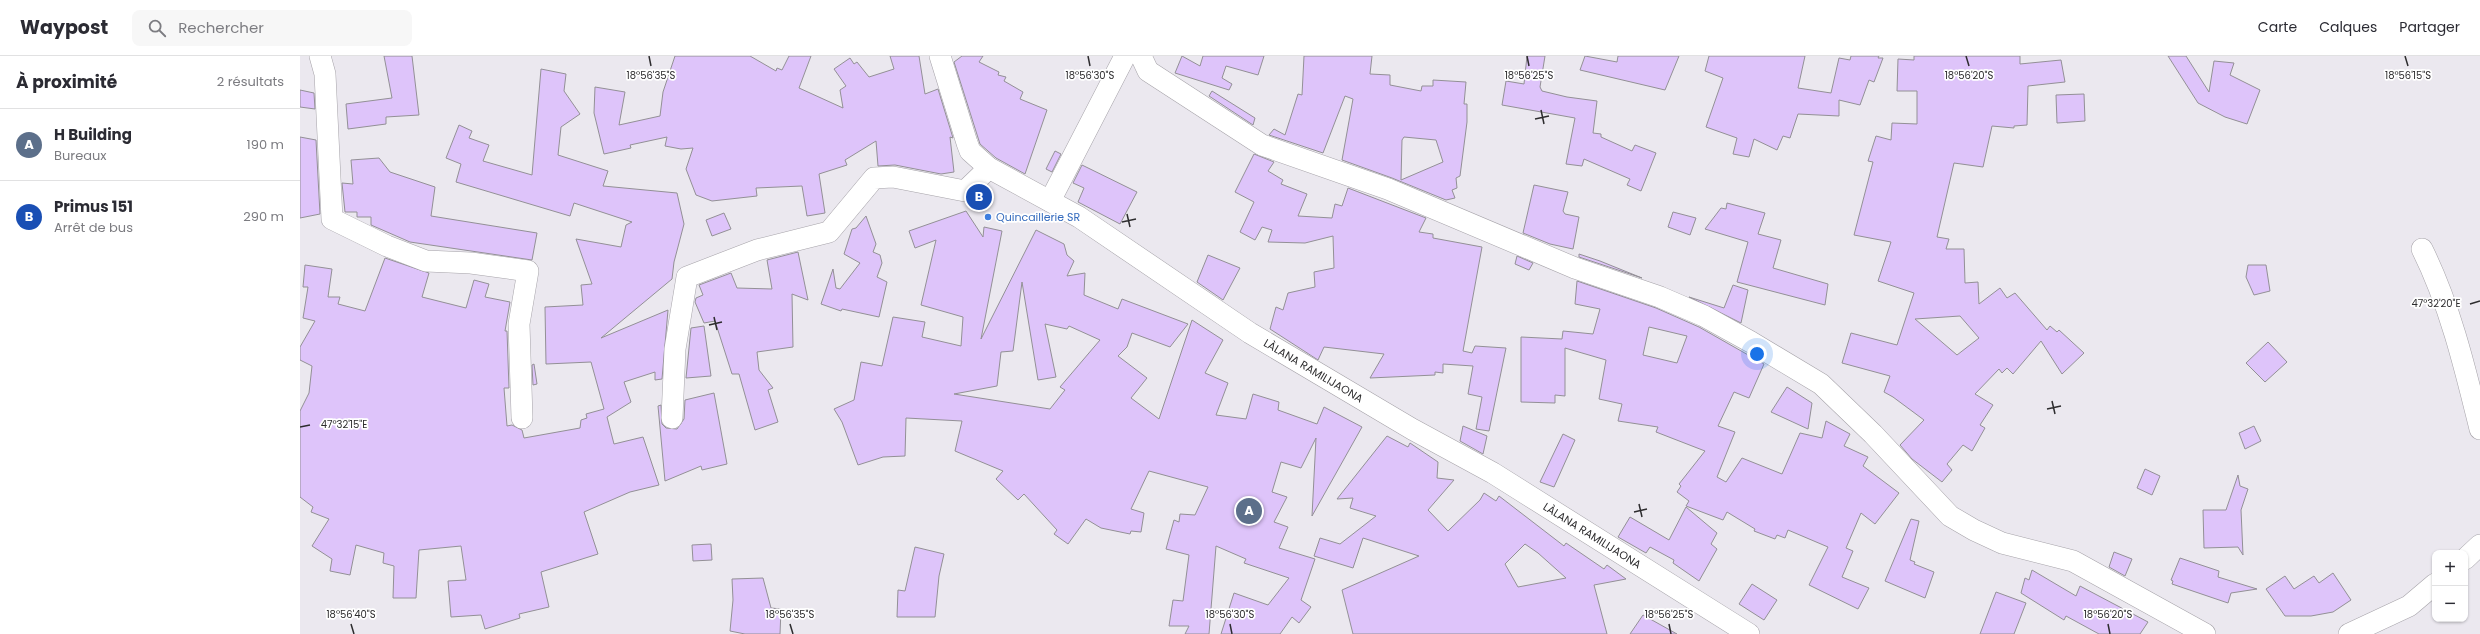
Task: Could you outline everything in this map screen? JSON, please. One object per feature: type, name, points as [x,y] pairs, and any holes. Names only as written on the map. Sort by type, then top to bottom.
[{"type":"street","points":[[320,56],[325,74],[332,219],[387,246],[426,261],[471,263],[528,271],[519,324],[522,418]]},
{"type":"street","name":"LÀLANA RAMILIJAONA","points":[[940,56],[970,151],[989,168],[1079,217],[1250,333],[1412,429],[1493,472],[1749,634]]},
{"type":"street","points":[[1050,201],[1125,56]]},
{"type":"street","points":[[1142,56],[1148,71],[1262,145],[1388,189],[1575,268],[1660,297],[1704,316],[1745,338],[1821,384],[1873,434],[1950,516],[1974,530],[2002,543],[2073,561],[2205,634]]},
{"type":"street","points":[[672,418],[675,349],[687,277],[757,250],[829,232],[874,178],[893,177],[965,191],[989,168]]},
{"type":"street","points":[[2422,249],[2435,275],[2462,355],[2480,429]]},
{"type":"street","points":[[2468,556],[2480,546]]},
{"type":"street","points":[[2349,634],[2409,606],[2433,586]]},
{"type":"building","points":[[384,56],[412,56],[419,115],[386,117],[386,124],[348,129],[346,104],[392,98]]},
{"type":"building","points":[[675,56],[750,56],[776,71],[777,68],[782,70],[789,56],[811,56],[799,88],[843,108],[840,90],[846,86],[834,69],[850,58],[854,64],[857,62],[869,77],[894,69],[890,56],[919,56],[925,94],[938,89],[953,138],[950,137],[954,172],[941,174],[895,165],[878,166],[876,141],[845,160],[847,165],[819,174],[825,213],[807,216],[802,186],[756,188],[757,196],[712,201],[696,195],[686,169],[693,148],[681,149],[665,146],[667,137],[630,145],[631,148],[604,154],[594,113],[595,87],[625,92],[619,125],[660,116],[663,92]]},
{"type":"building","points":[[962,56],[983,56],[979,62],[999,72],[998,75],[1006,77],[1004,81],[1023,92],[1020,99],[1047,110],[1025,174],[996,158],[980,144],[954,62]]},
{"type":"building","points":[[1182,56],[1200,66],[1203,56],[1264,56],[1258,75],[1226,66],[1222,78],[1232,84],[1229,90],[1175,73]]},
{"type":"building","points":[[1304,56],[1372,56],[1370,74],[1390,75],[1390,85],[1421,91],[1422,86],[1433,86],[1433,80],[1466,82],[1464,104],[1467,104],[1467,122],[1460,176],[1456,178],[1457,188],[1452,190],[1455,198],[1446,200],[1342,160],[1353,99],[1345,96],[1323,153],[1269,135],[1274,129],[1285,135],[1298,94],[1302,95]],"holes":[[[1404,137],[1436,140],[1443,162],[1401,180],[1402,140]]]},
{"type":"building","points":[[1527,56],[1545,56],[1540,87],[1542,91],[1567,97],[1597,101],[1593,133],[1601,134],[1601,137],[1632,151],[1635,145],[1656,153],[1641,191],[1627,185],[1630,179],[1584,159],[1582,166],[1566,164],[1575,118],[1502,105],[1506,81],[1524,84]]},
{"type":"building","points":[[1585,56],[1617,62],[1618,56],[1679,56],[1665,90],[1580,70]]},
{"type":"building","points":[[1709,56],[1805,56],[1798,88],[1831,93],[1839,58],[1850,60],[1851,56],[1879,56],[1878,58],[1883,58],[1874,82],[1869,80],[1860,105],[1839,100],[1839,116],[1798,114],[1790,138],[1783,136],[1777,150],[1754,139],[1749,157],[1733,154],[1737,138],[1706,127],[1723,78],[1705,71]]},
{"type":"building","points":[[1914,56],[2020,56],[2020,64],[2061,60],[2065,82],[2028,86],[2027,125],[2014,126],[2014,128],[1992,126],[1983,167],[1954,163],[1937,237],[1949,239],[1946,249],[1964,249],[1965,283],[1978,282],[1979,304],[2000,288],[2007,298],[2015,293],[2047,330],[2050,326],[2057,332],[2059,330],[2084,353],[2062,374],[2041,341],[2013,374],[2007,368],[2002,373],[1999,369],[1975,394],[1993,405],[1980,425],[1985,428],[1972,451],[1963,445],[1947,464],[1952,470],[1942,482],[1912,459],[1900,445],[1924,420],[1884,392],[1890,376],[1842,363],[1851,333],[1897,345],[1914,293],[1878,281],[1891,242],[1854,235],[1873,162],[1868,161],[1876,136],[1891,140],[1892,123],[1917,124],[1917,91],[1897,91],[1898,59],[1914,60]],"holes":[[[1960,316],[1979,338],[1957,355],[1915,319]]]},
{"type":"building","points":[[2168,56],[2186,56],[2209,92],[2214,61],[2234,63],[2230,75],[2260,90],[2247,124],[2225,117],[2198,103]]},
{"type":"building","points":[[541,69],[566,74],[564,91],[580,114],[561,127],[558,155],[608,171],[603,186],[677,193],[684,224],[674,262],[672,279],[601,338],[668,310],[662,379],[655,380],[655,372],[624,382],[631,402],[607,417],[614,444],[643,437],[659,485],[630,492],[584,512],[598,554],[541,572],[549,607],[519,614],[520,618],[485,629],[481,615],[451,617],[448,581],[466,580],[461,546],[419,550],[416,598],[393,598],[394,566],[383,563],[384,553],[356,545],[350,575],[330,571],[332,559],[312,546],[329,519],[311,512],[313,507],[300,497],[300,411],[309,393],[312,366],[300,360],[300,347],[315,321],[303,318],[308,287],[303,287],[305,265],[332,269],[328,297],[340,297],[338,304],[365,311],[385,258],[429,273],[422,297],[466,308],[474,280],[489,284],[485,297],[510,302],[505,331],[507,331],[509,388],[504,388],[507,426],[512,425],[522,430],[524,438],[580,428],[581,420],[587,418],[586,414],[604,409],[591,362],[546,364],[545,307],[583,305],[581,285],[592,284],[576,239],[621,247],[626,225],[632,222],[574,203],[570,216],[456,182],[461,164],[446,158],[459,125],[472,131],[469,138],[489,145],[483,161],[532,175]]},
{"type":"building","points":[[300,90],[314,93],[315,109],[300,107]]},
{"type":"building","points":[[1212,91],[1255,118],[1253,125],[1209,96]]},
{"type":"building","points":[[2084,94],[2085,121],[2057,123],[2056,95]]},
{"type":"building","points":[[300,137],[316,140],[320,214],[300,218]]},
{"type":"building","points":[[1055,151],[1061,154],[1052,172],[1046,169]]},
{"type":"building","points":[[1254,154],[1274,162],[1268,171],[1283,180],[1281,184],[1307,194],[1298,216],[1332,218],[1335,204],[1342,206],[1348,188],[1426,218],[1419,232],[1433,234],[1433,238],[1482,247],[1463,351],[1472,353],[1475,346],[1506,348],[1489,431],[1476,429],[1482,397],[1468,394],[1473,366],[1443,364],[1443,373],[1435,372],[1435,375],[1370,378],[1384,354],[1324,347],[1318,360],[1270,329],[1276,307],[1283,310],[1288,293],[1315,287],[1314,272],[1334,268],[1333,236],[1305,243],[1268,242],[1272,230],[1262,227],[1255,240],[1240,232],[1254,202],[1235,192]]},
{"type":"building","points":[[379,158],[390,172],[435,187],[431,216],[537,233],[532,260],[410,242],[371,225],[371,217],[357,217],[357,212],[345,212],[342,183],[353,184],[351,160]]},
{"type":"building","points":[[1082,165],[1137,192],[1120,224],[1078,202],[1084,188],[1073,183]]},
{"type":"building","points":[[1534,185],[1568,192],[1563,211],[1565,214],[1579,217],[1573,249],[1550,244],[1523,233]]},
{"type":"building","points":[[1727,203],[1765,213],[1758,234],[1781,240],[1773,268],[1828,284],[1825,305],[1737,282],[1748,242],[1705,229],[1721,208],[1726,209]]},
{"type":"building","points":[[966,211],[983,237],[984,227],[1002,231],[981,339],[1036,230],[1064,244],[1067,255],[1074,261],[1067,276],[1085,273],[1084,295],[1118,309],[1122,299],[1188,324],[1170,347],[1132,333],[1127,347],[1118,356],[1147,378],[1131,398],[1159,419],[1192,320],[1223,340],[1205,373],[1228,383],[1216,415],[1246,419],[1253,394],[1279,402],[1278,410],[1317,424],[1324,407],[1362,427],[1312,516],[1316,438],[1301,468],[1281,462],[1272,492],[1287,497],[1274,522],[1288,527],[1279,548],[1315,559],[1301,600],[1311,607],[1299,623],[1292,617],[1280,634],[1221,634],[1234,593],[1268,605],[1289,578],[1244,563],[1246,559],[1216,546],[1209,634],[1185,634],[1189,626],[1169,626],[1173,600],[1183,601],[1189,555],[1166,549],[1174,520],[1179,522],[1180,514],[1195,515],[1208,487],[1149,471],[1131,509],[1144,513],[1141,532],[1131,531],[1130,534],[1101,528],[1086,519],[1068,544],[1054,534],[1057,530],[1024,494],[1018,500],[996,479],[1003,471],[955,451],[962,421],[906,418],[905,456],[883,457],[858,465],[842,422],[834,409],[854,400],[861,362],[882,366],[893,317],[925,322],[922,337],[961,346],[963,317],[921,305],[936,240],[915,248],[909,231]],"holes":[[[1022,282],[1038,380],[1056,377],[1045,324],[1067,329],[1069,326],[1100,340],[1060,387],[1065,390],[1050,409],[954,394],[997,386],[1001,352],[1013,351]]]},
{"type":"building","points":[[1673,212],[1696,218],[1690,235],[1668,227]]},
{"type":"building","points":[[724,213],[731,229],[712,236],[706,220]]},
{"type":"building","points":[[866,216],[876,244],[873,252],[880,255],[882,263],[877,277],[887,282],[879,317],[842,309],[841,311],[821,304],[833,269],[836,288],[840,289],[860,263],[844,254],[852,229],[856,228]]},
{"type":"building","points":[[798,252],[808,300],[792,294],[793,347],[757,352],[759,370],[773,388],[768,390],[778,422],[755,430],[739,374],[732,374],[715,321],[704,323],[695,302],[696,298],[703,295],[699,285],[731,273],[737,288],[772,289],[767,260]]},
{"type":"building","points":[[1579,254],[1600,261],[1642,278],[1579,257]]},
{"type":"building","points":[[1208,255],[1240,268],[1223,300],[1197,282]]},
{"type":"building","points":[[1517,256],[1533,263],[1529,270],[1515,264]]},
{"type":"building","points":[[2248,265],[2266,265],[2270,291],[2254,295],[2246,277]]},
{"type":"building","points":[[1577,281],[1656,308],[1699,327],[1764,364],[1749,398],[1734,392],[1718,426],[1735,432],[1717,477],[1726,482],[1742,458],[1782,474],[1800,433],[1822,438],[1826,421],[1850,434],[1844,446],[1868,457],[1863,466],[1899,493],[1875,524],[1861,513],[1846,548],[1853,551],[1842,577],[1869,588],[1858,609],[1809,585],[1828,547],[1788,530],[1785,538],[1777,535],[1775,539],[1754,531],[1755,529],[1727,512],[1723,520],[1686,506],[1689,501],[1677,492],[1681,486],[1679,484],[1705,451],[1656,432],[1658,427],[1618,421],[1622,404],[1599,399],[1606,360],[1565,348],[1565,396],[1555,395],[1555,403],[1521,402],[1521,337],[1562,339],[1563,331],[1593,334],[1600,309],[1575,304]],"holes":[[[1649,327],[1687,336],[1677,363],[1643,355]]]},
{"type":"building","points":[[1733,285],[1748,290],[1741,323],[1689,297],[1724,308]]},
{"type":"building","points":[[704,326],[711,376],[686,378],[691,328]]},
{"type":"building","points":[[2268,342],[2287,362],[2265,382],[2246,363]]},
{"type":"building","points":[[534,364],[537,384],[533,385],[532,365]]},
{"type":"building","points":[[1787,387],[1812,403],[1808,429],[1771,412]]},
{"type":"building","points":[[714,393],[727,464],[702,470],[701,466],[665,481],[658,406],[661,405],[662,424],[666,428],[677,429],[684,419],[685,400]]},
{"type":"building","points":[[1463,426],[1487,436],[1483,454],[1460,441]]},
{"type":"building","points":[[2254,426],[2261,441],[2245,449],[2239,433]]},
{"type":"building","points":[[1563,434],[1575,440],[1554,487],[1540,482]]},
{"type":"building","points":[[1387,436],[1408,447],[1410,443],[1438,462],[1437,478],[1454,480],[1428,510],[1448,531],[1480,500],[1484,493],[1496,501],[1499,496],[1564,546],[1566,543],[1604,569],[1607,565],[1626,579],[1594,585],[1607,634],[1353,634],[1342,590],[1419,556],[1363,538],[1353,568],[1314,556],[1320,538],[1340,544],[1376,516],[1350,508],[1353,498],[1337,499]],"holes":[[[1525,544],[1538,553],[1566,578],[1518,587],[1505,564]]]},
{"type":"building","points":[[2145,469],[2160,476],[2152,495],[2137,488]]},
{"type":"building","points":[[2238,475],[2240,486],[2248,489],[2241,510],[2243,555],[2238,547],[2204,548],[2203,510],[2226,510]]},
{"type":"building","points":[[1686,507],[1717,533],[1711,544],[1717,549],[1699,581],[1673,563],[1674,560],[1650,547],[1646,553],[1618,537],[1630,517],[1669,540]]},
{"type":"building","points":[[1911,519],[1919,521],[1910,560],[1915,562],[1914,564],[1934,572],[1925,598],[1885,581]]},
{"type":"building","points":[[711,544],[712,560],[693,561],[692,545]]},
{"type":"building","points":[[915,547],[944,554],[939,576],[935,617],[897,617],[898,590],[905,591]]},
{"type":"building","points":[[2114,552],[2132,559],[2125,576],[2109,567]]},
{"type":"building","points":[[2180,558],[2219,571],[2218,577],[2257,589],[2231,593],[2228,603],[2172,584],[2173,581],[2171,580]]},
{"type":"building","points":[[2032,570],[2076,596],[2080,586],[2148,622],[2140,634],[2099,634],[2066,616],[2064,620],[2021,593],[2025,578],[2029,580]]},
{"type":"building","points":[[2333,573],[2351,600],[2333,612],[2311,616],[2285,616],[2266,589],[2285,576],[2294,589],[2314,576],[2319,583]]},
{"type":"building","points":[[763,578],[771,608],[781,609],[780,634],[745,634],[730,631],[733,600],[732,579]]},
{"type":"building","points":[[1752,584],[1777,600],[1764,620],[1739,604]]},
{"type":"building","points":[[1996,592],[2026,603],[2014,634],[1980,634]]},
{"type":"building","points":[[1643,615],[1677,634],[1630,634]]},
{"type":"place","name":"Primus 151","points":[[979,197]]},
{"type":"place","name":"Quincaillerie SR","points":[[988,217]]},
{"type":"place","name":"H Building","points":[[1249,511]]}]
